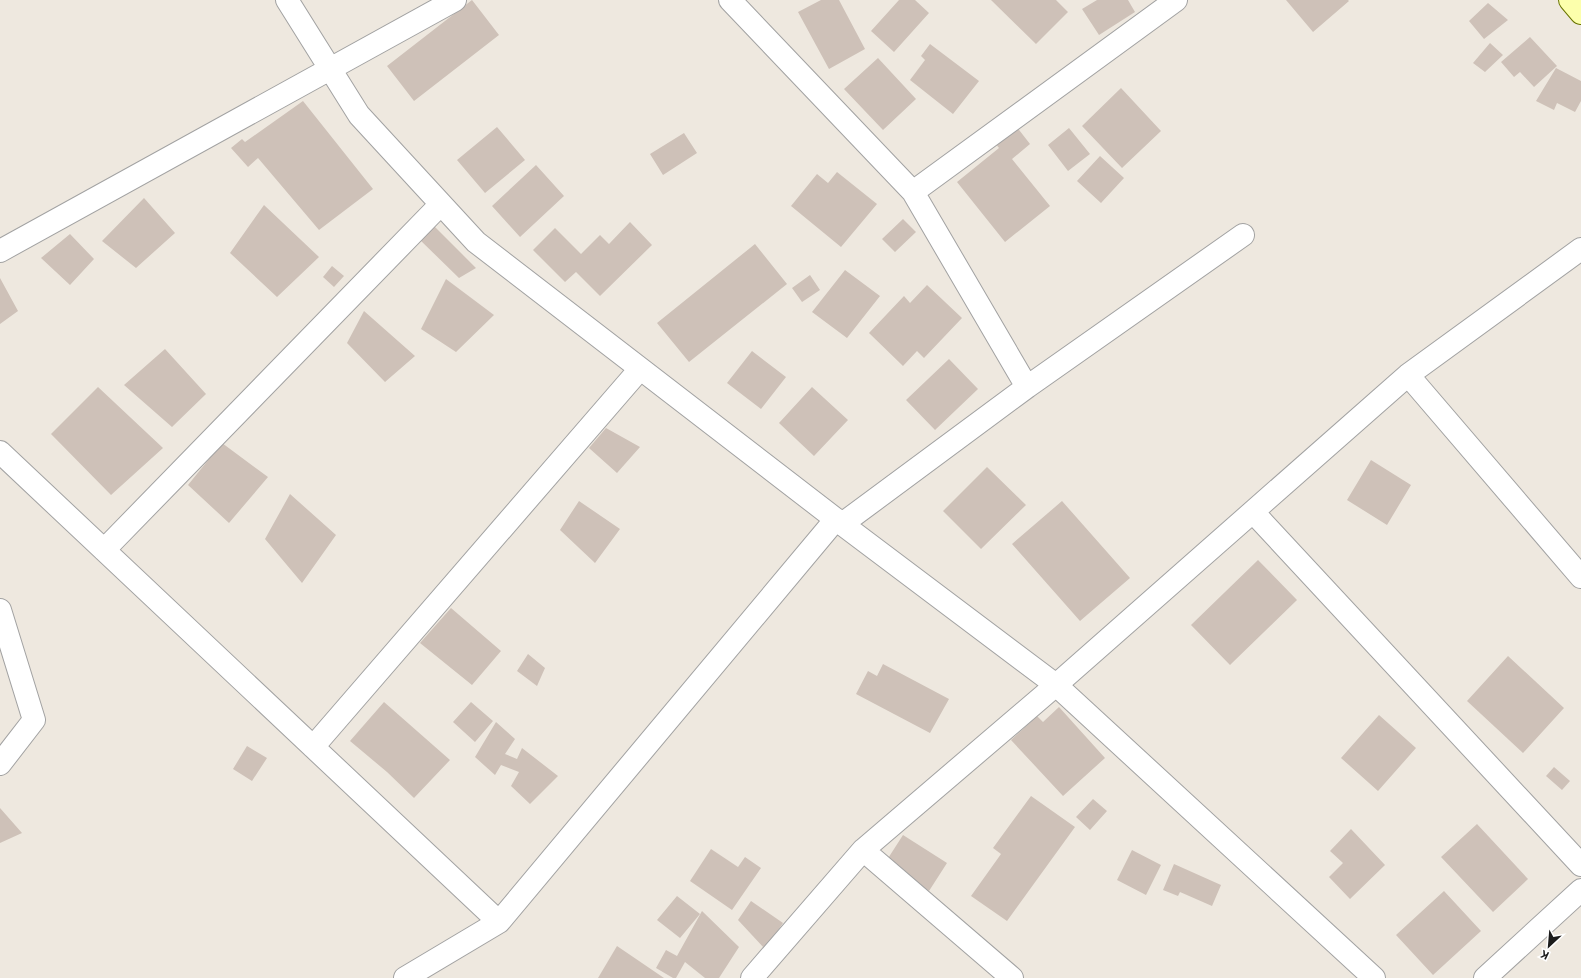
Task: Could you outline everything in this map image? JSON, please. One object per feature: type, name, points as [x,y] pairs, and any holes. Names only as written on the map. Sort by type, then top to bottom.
[{"type":"street","points":[[287,0],[359,115],[476,242],[839,521],[1056,685],[1374,978]]},
{"type":"street","points":[[0,251],[455,0]]},
{"type":"street","points":[[730,0],[913,192],[1027,388]]},
{"type":"street","points":[[913,192],[1176,0]]},
{"type":"street","points":[[1570,0],[1581,13]]},
{"type":"street","points":[[104,550],[441,204]]},
{"type":"street","points":[[405,978],[499,922],[839,521],[1243,235]]},
{"type":"street","points":[[752,978],[863,850],[1056,685],[1408,375],[1581,249]]},
{"type":"street","points":[[314,747],[640,369]]},
{"type":"street","points":[[1408,375],[1581,577]]},
{"type":"street","points":[[0,452],[499,922]]},
{"type":"street","points":[[1253,512],[1581,865]]},
{"type":"street","points":[[0,610],[34,720],[0,764]]},
{"type":"street","points":[[863,850],[1012,978]]},
{"type":"street","points":[[1485,978],[1581,890]]},
{"type":"building","points":[[472,0],[499,35],[414,101],[387,66]]},
{"type":"building","points":[[821,0],[839,0],[865,49],[829,69],[798,12]]},
{"type":"building","points":[[899,0],[915,0],[929,13],[894,52],[871,31]]},
{"type":"building","points":[[991,0],[1056,0],[1068,12],[1036,44]]},
{"type":"building","points":[[1097,0],[1128,0],[1135,12],[1099,35],[1082,9]]},
{"type":"building","points":[[1286,0],[1348,0],[1349,1],[1313,32]]},
{"type":"building","points":[[1488,3],[1508,20],[1484,39],[1469,21]]},
{"type":"building","points":[[1530,37],[1557,66],[1534,87],[1520,72],[1514,77],[1501,62]]},
{"type":"building","points":[[1490,43],[1503,55],[1485,72],[1473,63]]},
{"type":"building","points":[[930,44],[979,81],[953,114],[910,80],[925,60],[921,56]]},
{"type":"building","points":[[878,58],[916,99],[883,130],[844,89]]},
{"type":"building","points":[[1556,68],[1581,81],[1581,101],[1575,112],[1557,103],[1554,110],[1536,101]]},
{"type":"building","points":[[1121,88],[1161,131],[1122,168],[1082,126]]},
{"type":"building","points":[[303,101],[373,189],[319,230],[258,158],[248,167],[231,148],[242,139],[245,142]]},
{"type":"building","points":[[1012,121],[1030,144],[1012,159],[1050,206],[1005,242],[957,182],[999,148],[991,138]]},
{"type":"building","points":[[497,127],[525,160],[485,193],[457,160]]},
{"type":"building","points":[[1069,128],[1090,154],[1068,171],[1048,145]]},
{"type":"building","points":[[684,133],[697,153],[663,175],[650,154]]},
{"type":"building","points":[[1100,156],[1124,178],[1101,203],[1077,181]]},
{"type":"building","points":[[536,165],[564,196],[520,237],[492,206]]},
{"type":"building","points":[[837,172],[877,204],[841,247],[791,206],[817,174],[828,183]]},
{"type":"building","points":[[144,198],[175,233],[136,268],[102,241]]},
{"type":"building","points":[[264,205],[319,257],[277,297],[230,253]]},
{"type":"building","points":[[903,219],[916,232],[895,252],[882,239]]},
{"type":"building","points":[[630,222],[652,245],[600,296],[576,272],[565,282],[533,250],[555,228],[581,254],[600,235],[609,244]]},
{"type":"building","points":[[433,225],[476,268],[459,278],[418,238]]},
{"type":"building","points":[[70,234],[94,259],[70,285],[41,258]]},
{"type":"building","points":[[755,244],[787,284],[689,362],[657,323]]},
{"type":"building","points":[[332,266],[344,276],[334,287],[323,277]]},
{"type":"building","points":[[845,270],[880,296],[847,338],[812,312]]},
{"type":"building","points":[[810,275],[820,290],[802,302],[792,288]]},
{"type":"building","points":[[0,278],[18,311],[0,324]]},
{"type":"building","points":[[446,279],[494,315],[456,352],[421,329]]},
{"type":"building","points":[[927,285],[962,318],[924,358],[917,351],[903,366],[869,333],[904,296],[910,303]]},
{"type":"building","points":[[364,311],[415,356],[385,382],[347,343]]},
{"type":"building","points":[[165,349],[206,394],[172,427],[124,385]]},
{"type":"building","points":[[752,351],[786,377],[761,409],[727,383]]},
{"type":"building","points":[[949,359],[978,389],[935,430],[906,400]]},
{"type":"building","points":[[98,387],[163,448],[111,495],[51,434]]},
{"type":"building","points":[[812,387],[848,420],[814,456],[779,423]]},
{"type":"building","points":[[606,428],[640,447],[617,473],[589,448]]},
{"type":"building","points":[[222,443],[268,477],[229,523],[188,485]]},
{"type":"building","points":[[1371,460],[1411,485],[1387,525],[1347,500]]},
{"type":"building","points":[[987,467],[1026,505],[981,549],[943,511]]},
{"type":"building","points":[[290,494],[336,535],[302,583],[265,539]]},
{"type":"building","points":[[579,501],[620,529],[595,563],[560,530]]},
{"type":"building","points":[[1062,501],[1130,578],[1080,621],[1012,544]]},
{"type":"building","points":[[1258,560],[1297,600],[1230,665],[1191,625]]},
{"type":"building","points":[[451,608],[501,651],[472,685],[420,643]]},
{"type":"building","points":[[528,654],[545,668],[537,686],[517,671]]},
{"type":"building","points":[[1508,656],[1564,708],[1523,753],[1467,701]]},
{"type":"building","points":[[883,664],[949,699],[930,733],[856,694],[868,671],[877,676]]},
{"type":"building","points":[[384,702],[450,760],[414,798],[387,772],[350,741]]},
{"type":"building","points":[[471,702],[493,721],[475,742],[453,722]]},
{"type":"building","points":[[1059,707],[1105,758],[1063,796],[1011,740],[1037,716],[1043,722]]},
{"type":"building","points":[[1379,715],[1416,748],[1378,791],[1341,758]]},
{"type":"building","points":[[496,722],[515,739],[505,754],[517,759],[522,748],[558,776],[530,804],[511,786],[519,772],[501,765],[495,775],[475,757]]},
{"type":"building","points":[[247,746],[267,758],[252,781],[233,769]]},
{"type":"building","points":[[1554,767],[1570,781],[1562,790],[1546,776]]},
{"type":"building","points":[[1031,796],[1075,827],[1007,921],[971,896],[1001,854],[993,848]]},
{"type":"building","points":[[1093,799],[1107,811],[1090,830],[1076,817]]},
{"type":"building","points":[[0,808],[22,833],[0,843]]},
{"type":"building","points":[[1477,824],[1528,879],[1493,912],[1441,857]]},
{"type":"building","points":[[1351,829],[1385,865],[1350,899],[1329,877],[1343,863],[1330,851]]},
{"type":"building","points":[[903,835],[947,863],[929,891],[885,863]]},
{"type":"building","points":[[711,849],[738,867],[745,857],[761,868],[732,910],[690,881]]},
{"type":"building","points":[[1132,850],[1161,865],[1146,895],[1117,880]]},
{"type":"building","points":[[1174,864],[1221,885],[1212,906],[1180,892],[1178,896],[1163,890]]},
{"type":"building","points":[[1444,891],[1481,931],[1433,975],[1396,935]]},
{"type":"building","points":[[677,896],[700,914],[680,938],[657,920]]},
{"type":"building","points":[[751,901],[783,923],[765,949],[738,920]]},
{"type":"building","points":[[702,911],[739,947],[719,978],[705,978],[685,962],[676,978],[673,978],[656,968],[666,950],[677,956]]},
{"type":"building","points":[[617,946],[664,978],[598,978]]}]
